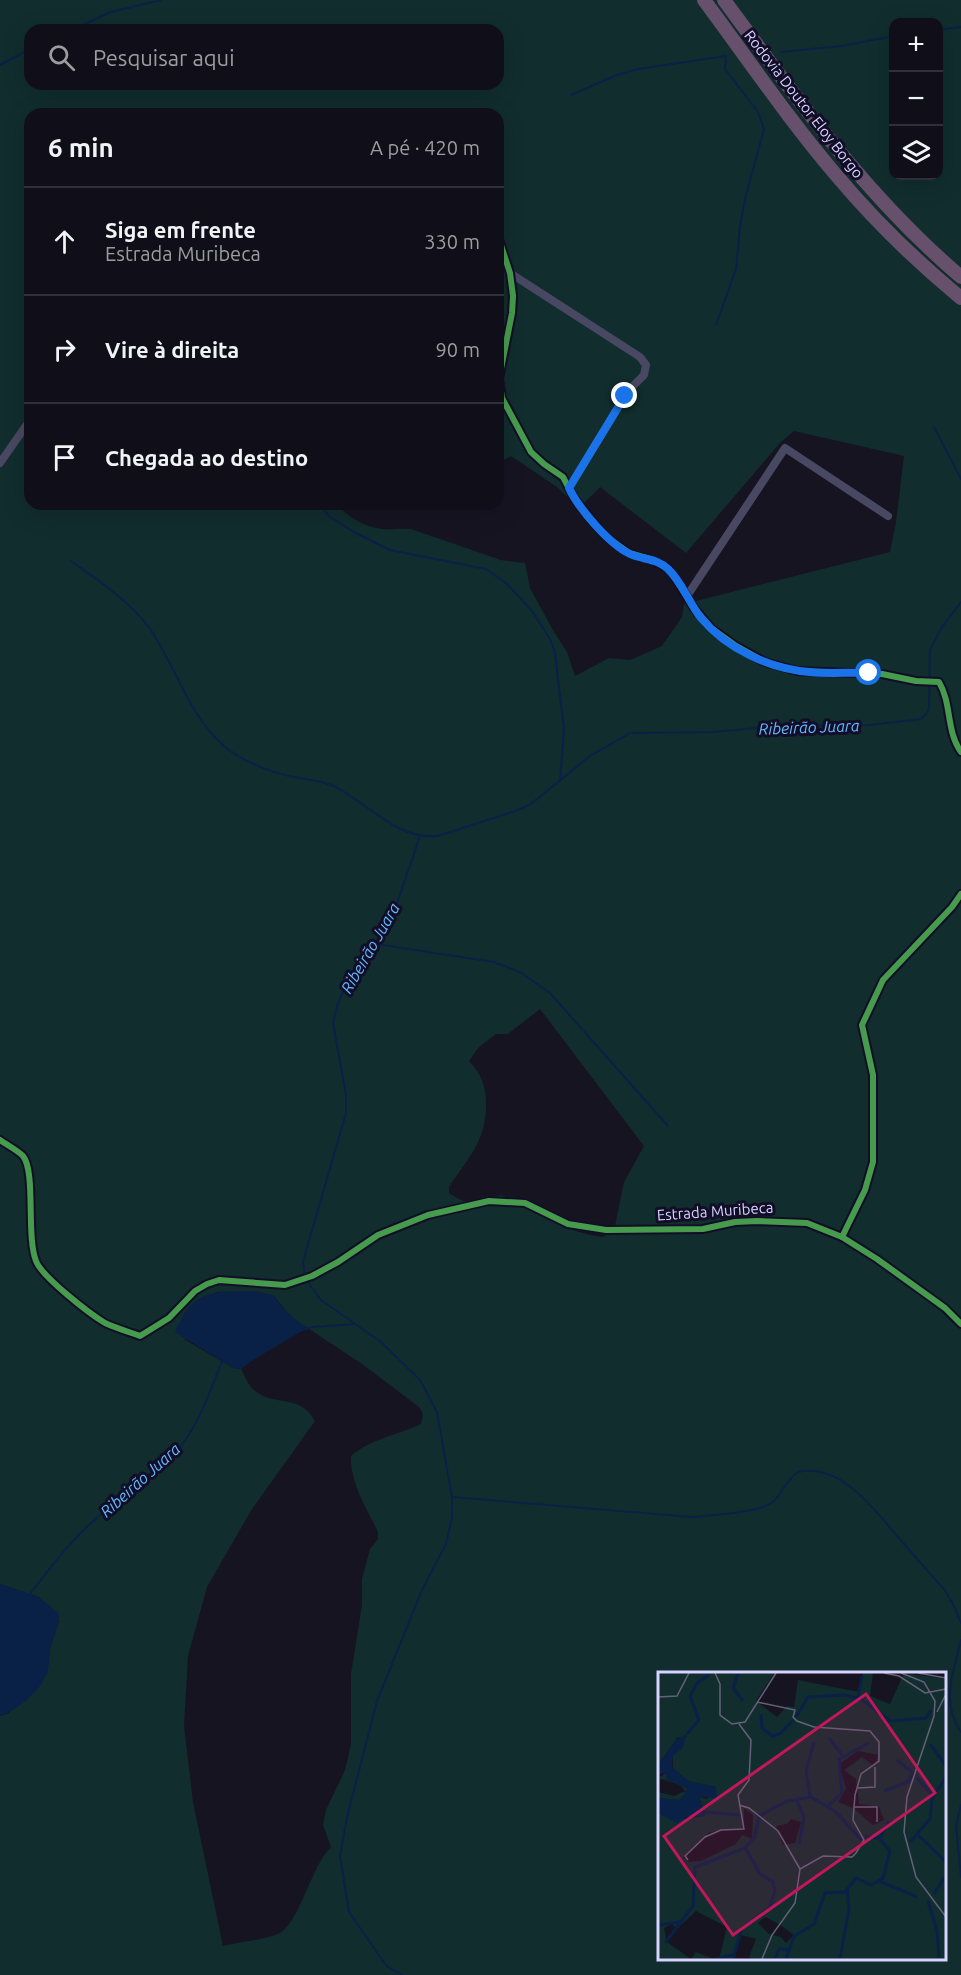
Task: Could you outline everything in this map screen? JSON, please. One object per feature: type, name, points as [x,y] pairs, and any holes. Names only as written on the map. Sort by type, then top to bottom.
[{"type":"highway","name":"Rodovia Doutor Eloy Borgo","points":[[704,0],[837,176],[901,245],[961,298]]},
{"type":"highway","name":"Rodovia Doutor Eloy Borgo","points":[[724,0],[810,117],[849,165],[913,233],[961,277]]},
{"type":"street","points":[[504,254],[510,273],[513,304],[504,352]]},
{"type":"street","points":[[510,273],[640,357],[646,365],[644,375],[628,391],[569,488]]},
{"type":"street","points":[[504,402],[531,452],[544,465],[563,477],[583,511],[604,535],[629,553],[659,562],[669,569],[701,618],[722,637],[765,662],[796,671],[882,674],[916,681],[939,682],[954,741],[961,752]]},
{"type":"street","points":[[0,463],[24,429]]},
{"type":"street","points":[[687,596],[785,448],[888,516]]},
{"type":"street","points":[[842,1237],[865,1190],[873,1162],[873,1075],[862,1025],[883,980],[952,907],[961,894]]},
{"type":"street","name":"Estrada Muribeca","points":[[0,1140],[24,1156],[30,1178],[30,1225],[36,1262],[75,1301],[105,1322],[140,1336],[170,1318],[195,1291],[207,1284],[219,1280],[285,1285],[312,1276],[338,1262],[378,1235],[428,1215],[489,1201],[525,1203],[568,1224],[606,1230],[703,1229],[735,1222],[757,1221],[807,1223],[842,1237],[922,1290],[961,1324]]},
{"type":"green space","points":[[0,0],[961,0],[961,1975],[0,1975],[0,1716],[9,1713],[47,1672],[50,1648],[59,1621],[39,1597],[0,1584]],"holes":[[[540,1009],[644,1146],[624,1182],[615,1226],[604,1237],[564,1226],[501,1195],[469,1202],[449,1193],[449,1187],[480,1138],[485,1116],[484,1085],[480,1075],[469,1061],[478,1048],[496,1034],[508,1034]],[[254,1291],[274,1296],[291,1317],[362,1364],[419,1407],[423,1414],[421,1424],[375,1441],[351,1456],[356,1486],[378,1532],[378,1539],[370,1549],[362,1579],[362,1605],[351,1674],[351,1744],[345,1770],[326,1810],[323,1825],[331,1847],[317,1867],[299,1908],[285,1928],[272,1936],[223,1946],[193,1802],[184,1726],[188,1656],[207,1587],[252,1509],[315,1421],[302,1406],[270,1398],[254,1390],[241,1369],[233,1368],[184,1339],[216,1292]]]},
{"type":"water","points":[[254,1291],[274,1296],[289,1314],[307,1328],[241,1369],[233,1368],[175,1332],[185,1313],[196,1301],[211,1294]]},
{"type":"water","points":[[0,1584],[39,1597],[59,1614],[44,1680],[28,1699],[0,1716]]},
{"type":"waterway","points":[[84,24],[111,12],[161,0]]},
{"type":"waterway","points":[[943,29],[961,27]]},
{"type":"waterway","points":[[781,52],[842,46],[889,37]]},
{"type":"waterway","points":[[0,65],[24,52]]},
{"type":"waterway","points":[[571,95],[617,75],[638,69],[726,56],[725,69],[758,112],[764,129],[746,195],[736,269],[716,325]]},
{"type":"waterway","points":[[934,427],[961,479]]},
{"type":"waterway","points":[[324,510],[330,517],[354,532],[390,550],[486,569],[506,583],[532,611],[550,639],[555,653],[564,730],[560,780]]},
{"type":"waterway","name":"Ribeirão Juara","points":[[71,561],[114,592],[142,619],[159,644],[200,719],[230,751],[271,771],[335,787],[399,828],[424,836],[438,836],[531,804],[590,756],[630,733],[713,732],[776,726],[869,725],[921,719],[929,708],[930,650],[942,627],[961,602]]},
{"type":"waterway","name":"Ribeirão Juara","points":[[305,1276],[303,1262],[346,1113],[346,1095],[333,1023],[337,1006],[345,988],[376,944],[395,909],[420,836]]},
{"type":"waterway","points":[[376,944],[494,962],[520,972],[550,993],[668,1126]]},
{"type":"waterway","points":[[307,1281],[321,1300],[381,1342],[420,1380],[437,1412],[452,1497],[452,1517],[446,1544],[422,1590],[377,1701],[347,1817],[340,1856],[349,1912],[388,1967],[402,1975]]},
{"type":"waterway","name":"Ribeirão Juara","points":[[302,1330],[355,1324]]},
{"type":"waterway","name":"Ribeirão Juara","points":[[28,1596],[88,1526],[152,1474],[181,1446],[200,1415],[223,1359]]},
{"type":"waterway","points":[[452,1497],[692,1517],[759,1508],[774,1501],[798,1472],[814,1471],[828,1474],[855,1491],[878,1514],[944,1589],[961,1623]]},
{"type":"waterway","points":[[961,1640],[950,1687],[951,1710],[961,1732]]},
{"type":"waterway","points":[[961,1805],[956,1826],[961,1877]]},
{"type":"cycle path","points":[[504,254],[510,273],[513,296],[504,354]]},
{"type":"cycle path","points":[[504,402],[531,452],[563,477],[574,498],[604,535],[629,553],[650,559],[669,569],[694,608],[711,628],[736,646],[765,662],[797,671],[882,674],[916,681],[939,682],[946,699],[953,735],[961,752]]},
{"type":"cycle path","points":[[842,1237],[865,1190],[873,1162],[873,1075],[862,1025],[883,980],[952,907],[961,894]]},
{"type":"cycle path","points":[[0,1140],[21,1154],[27,1164],[33,1250],[40,1268],[67,1295],[105,1323],[140,1336],[169,1318],[195,1291],[207,1284],[219,1280],[285,1285],[312,1276],[338,1262],[378,1235],[428,1215],[489,1201],[525,1203],[568,1224],[606,1230],[703,1229],[735,1222],[757,1221],[807,1223],[842,1237],[877,1259],[945,1308],[961,1324]]},
{"type":"route","points":[[625,396],[569,488],[583,511],[604,535],[629,553],[659,562],[669,569],[701,618],[722,637],[750,655],[796,671],[869,673]]}]
